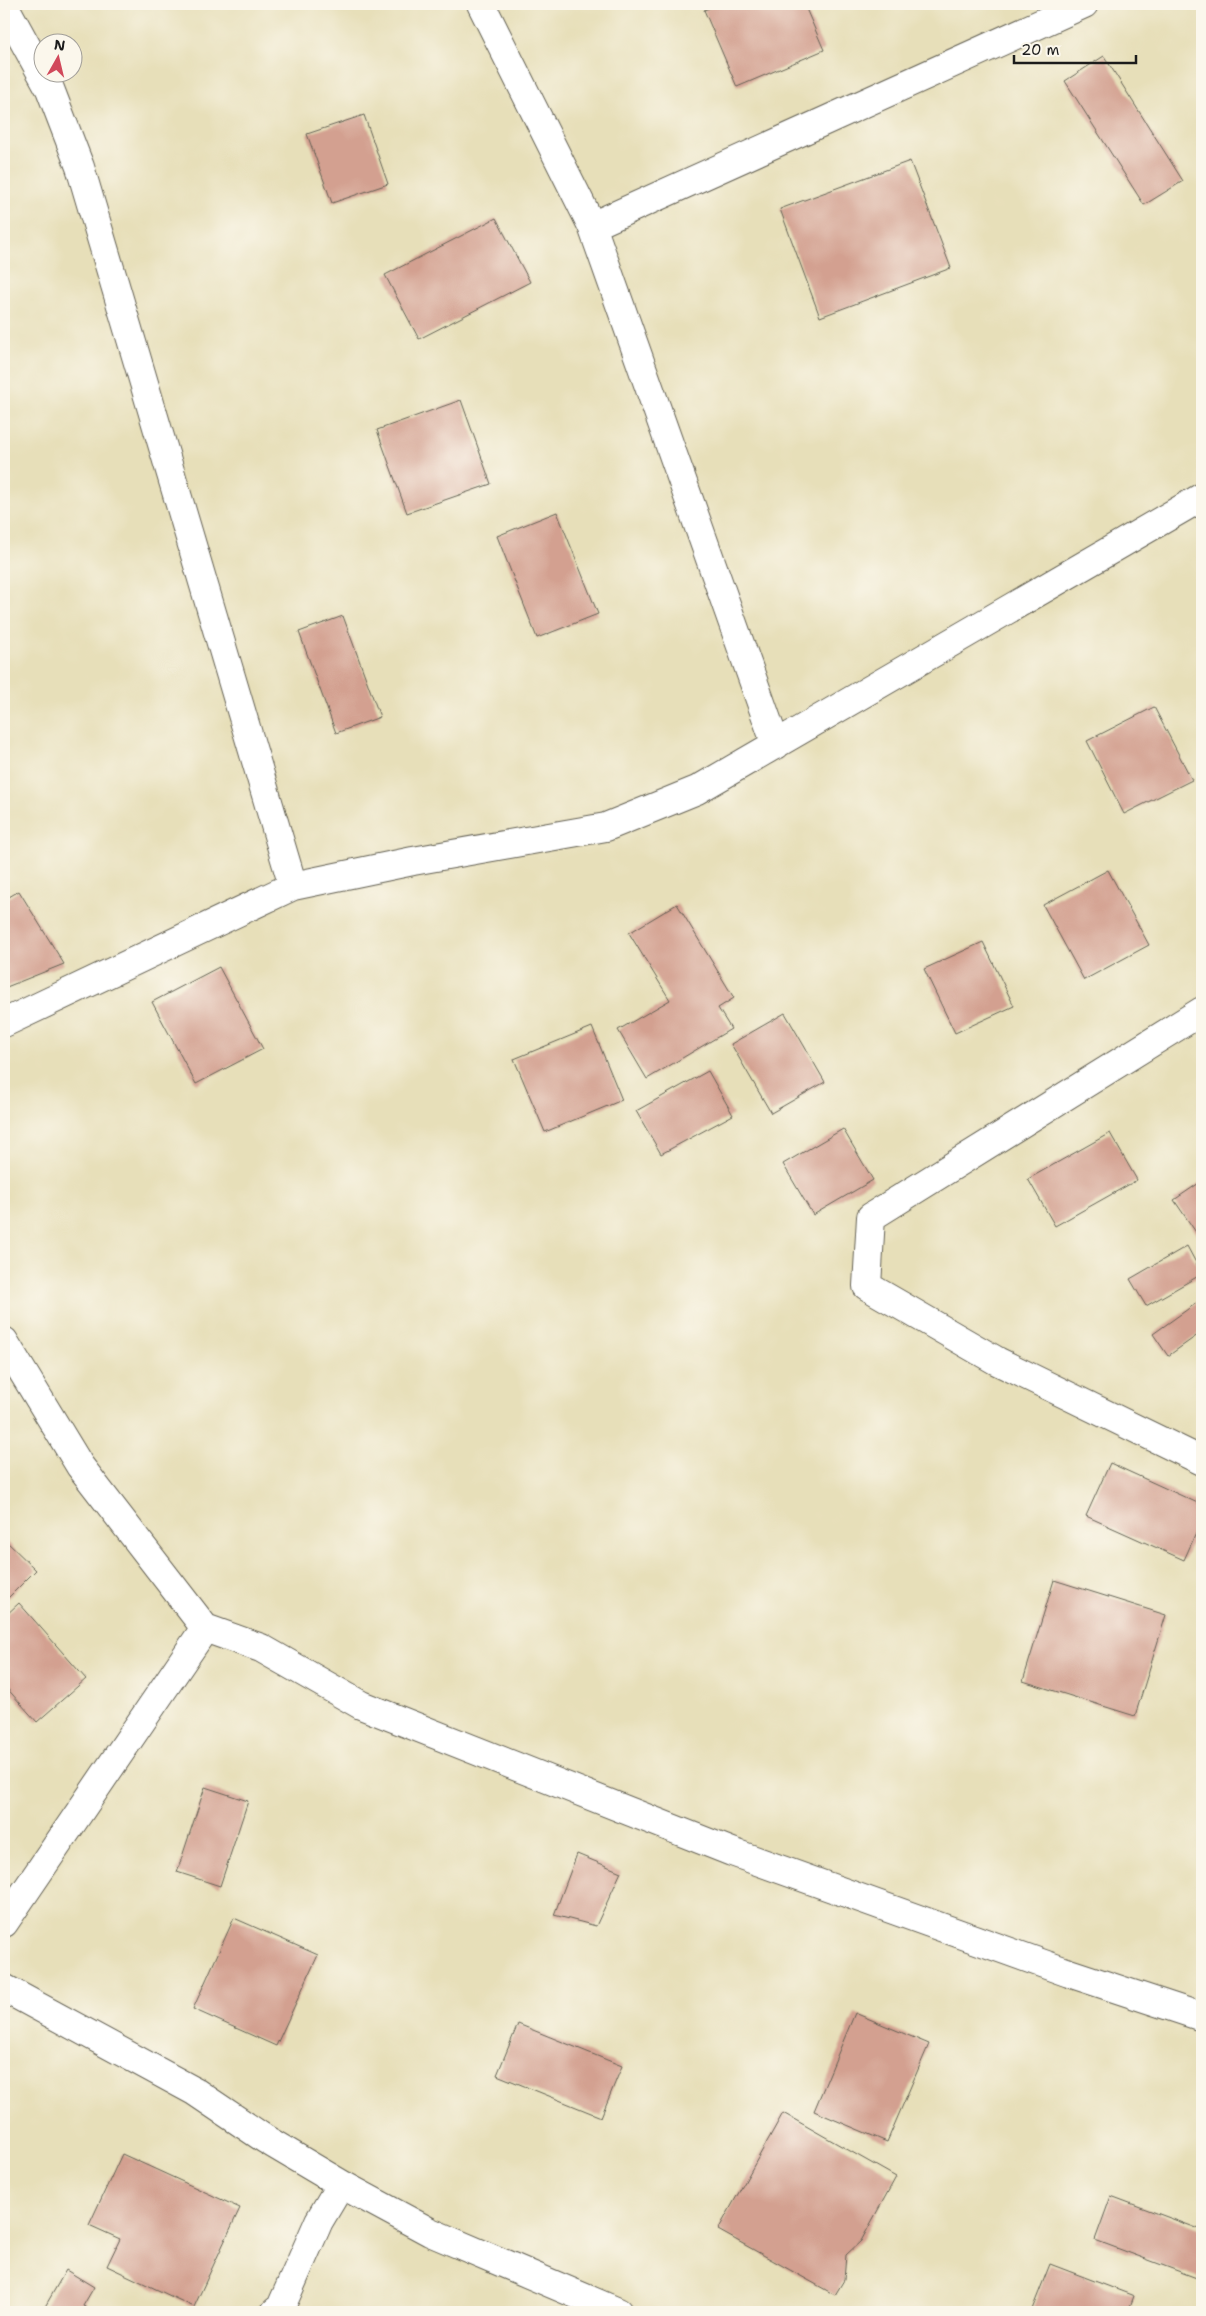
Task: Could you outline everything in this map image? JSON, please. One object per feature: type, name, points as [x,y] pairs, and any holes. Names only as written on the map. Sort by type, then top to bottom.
[{"type":"street","points":[[481,4],[592,226],[776,745]]},
{"type":"street","points":[[592,226],[1084,4]]},
{"type":"street","points":[[4,5],[50,89],[80,167],[293,886]]},
{"type":"street","points":[[4,1023],[293,886],[412,861],[606,827],[697,790],[1202,497]]},
{"type":"street","points":[[1202,1011],[871,1217],[867,1286],[997,1361],[1202,1461]]},
{"type":"street","points":[[4,1341],[80,1466],[205,1628],[261,1648],[361,1705],[732,1852],[1069,1973],[1202,2017]]},
{"type":"street","points":[[4,1923],[205,1628]]},
{"type":"street","points":[[4,1988],[194,2091],[265,2139],[341,2184],[430,2232],[618,2312]]},
{"type":"street","points":[[275,2312],[281,2307],[320,2221],[341,2184]]},
{"type":"building","points":[[719,4],[804,4],[824,50],[737,87],[704,10]]},
{"type":"building","points":[[1104,56],[1183,181],[1144,205],[1065,81]]},
{"type":"building","points":[[364,115],[388,184],[332,203],[307,134]]},
{"type":"building","points":[[910,161],[951,268],[820,317],[780,209]]},
{"type":"building","points":[[496,218],[530,282],[419,339],[385,275]]},
{"type":"building","points":[[461,400],[491,484],[407,513],[377,430]]},
{"type":"building","points":[[557,512],[598,614],[537,638],[497,536]]},
{"type":"building","points":[[343,616],[380,717],[336,733],[299,632]]},
{"type":"building","points":[[1154,707],[1192,780],[1124,814],[1087,741]]},
{"type":"building","points":[[1108,870],[1149,945],[1084,980],[1043,905]]},
{"type":"building","points":[[19,891],[64,964],[4,988],[4,900]]},
{"type":"building","points":[[677,904],[734,998],[718,1008],[731,1029],[647,1079],[618,1030],[670,1000],[629,933]]},
{"type":"building","points":[[983,942],[1014,1006],[955,1033],[924,969]]},
{"type":"building","points":[[219,967],[263,1049],[196,1084],[152,1002]]},
{"type":"building","points":[[785,1013],[825,1082],[771,1113],[731,1044]]},
{"type":"building","points":[[592,1027],[622,1100],[545,1132],[514,1059]]},
{"type":"building","points":[[708,1071],[733,1115],[661,1154],[636,1111]]},
{"type":"building","points":[[843,1129],[873,1180],[813,1215],[783,1164]]},
{"type":"building","points":[[1110,1133],[1137,1180],[1055,1226],[1028,1179]]},
{"type":"building","points":[[1202,1181],[1202,1241],[1174,1200]]},
{"type":"building","points":[[1187,1246],[1202,1274],[1146,1306],[1130,1279]]},
{"type":"building","points":[[1202,1299],[1202,1332],[1168,1356],[1153,1334]]},
{"type":"building","points":[[1110,1463],[1202,1505],[1202,1520],[1184,1560],[1086,1516]]},
{"type":"building","points":[[4,1539],[36,1570],[4,1602]]},
{"type":"building","points":[[1054,1580],[1166,1615],[1135,1716],[1023,1681]]},
{"type":"building","points":[[19,1603],[86,1679],[37,1722],[4,1685],[4,1617]]},
{"type":"building","points":[[205,1787],[248,1801],[220,1886],[177,1872]]},
{"type":"building","points":[[577,1854],[621,1872],[596,1926],[554,1915]]},
{"type":"building","points":[[234,1918],[318,1955],[276,2046],[193,2009]]},
{"type":"building","points":[[855,2013],[929,2044],[887,2142],[814,2111]]},
{"type":"building","points":[[518,2024],[622,2066],[601,2117],[497,2075]]},
{"type":"building","points":[[783,2113],[896,2177],[861,2241],[846,2255],[844,2280],[835,2295],[718,2230]]},
{"type":"building","points":[[122,2154],[240,2208],[194,2307],[107,2266],[120,2239],[89,2225]]},
{"type":"building","points":[[1111,2196],[1202,2230],[1202,2280],[1095,2240]]},
{"type":"building","points":[[1050,2264],[1134,2296],[1128,2312],[1031,2312]]},
{"type":"building","points":[[66,2270],[94,2287],[83,2306],[94,2312],[42,2312]]}]
